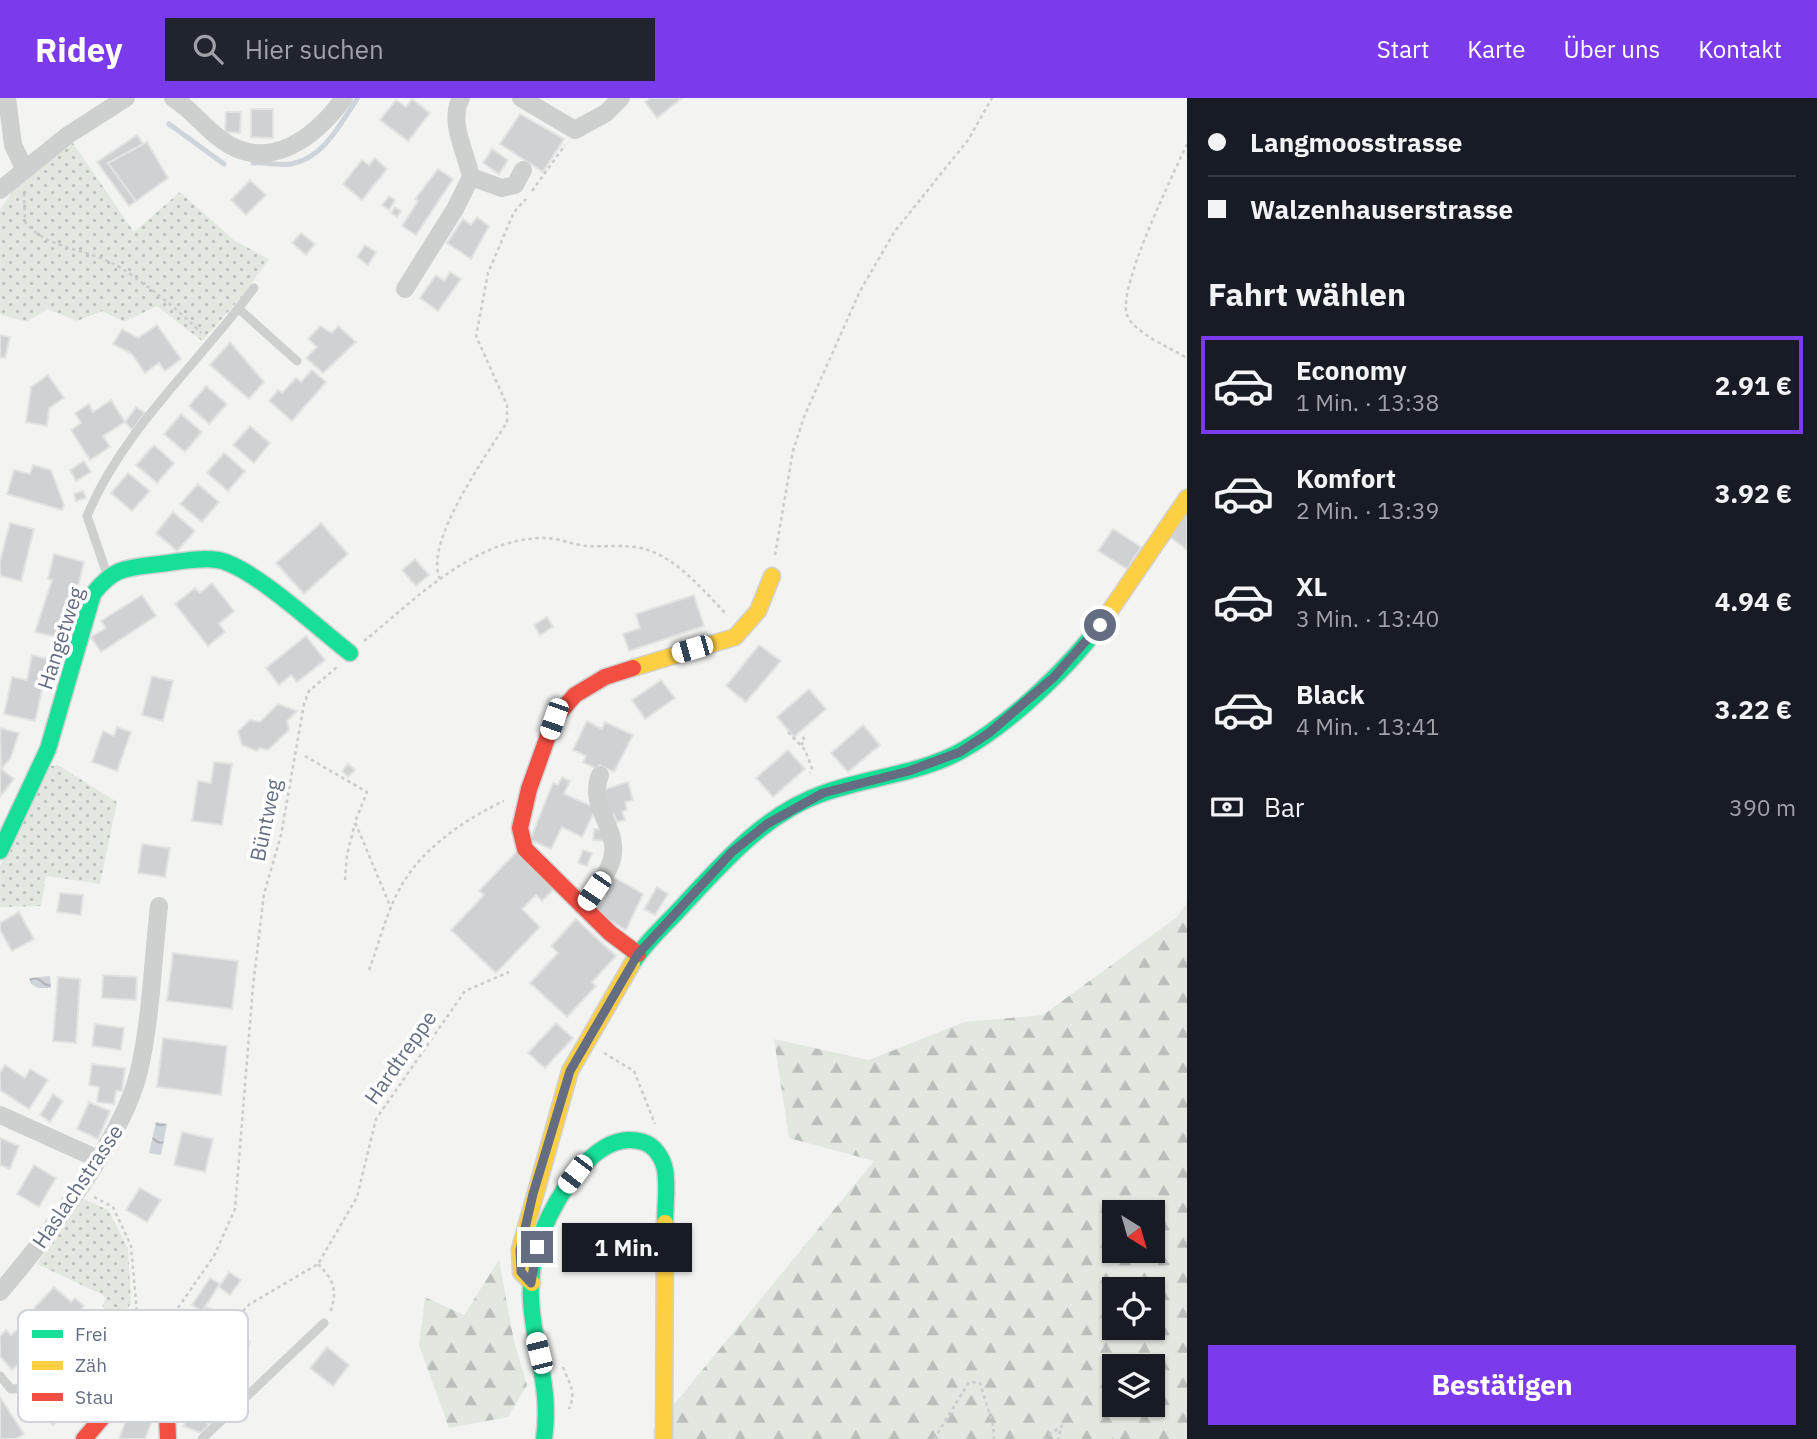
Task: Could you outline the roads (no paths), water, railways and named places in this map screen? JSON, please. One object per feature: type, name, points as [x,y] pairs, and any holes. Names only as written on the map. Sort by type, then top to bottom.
[{"type":"street","points":[[7,98],[13,145],[24,168]]},
{"type":"street","points":[[0,190],[24,168],[95,116],[127,98]]},
{"type":"street","points":[[173,98],[223,142],[253,153],[279,151],[304,140],[326,122],[344,98]]},
{"type":"street","points":[[405,289],[455,209],[471,177],[455,109],[461,98]]},
{"type":"street","points":[[521,98],[575,130],[606,113],[621,98]]},
{"type":"street","points":[[471,177],[502,188],[515,185],[523,170]]},
{"type":"street","points":[[531,1283],[521,1272],[520,1250],[533,1194],[570,1071],[638,954],[732,852],[767,824],[823,793],[909,771],[960,752],[989,733],[1054,677],[1088,641],[1187,498]]},
{"type":"street","name":"Hangetweg","points":[[0,851],[48,749],[93,594],[107,576],[130,568],[203,559],[234,565],[349,653]]},
{"type":"street","points":[[638,954],[583,907],[525,849],[520,828],[529,789],[554,719],[575,695],[605,677],[735,637],[758,611],[772,576]]},
{"type":"street","points":[[583,907],[612,859],[612,833],[596,797],[600,775]]},
{"type":"street","name":"Haslachstrasse","points":[[0,1292],[78,1189],[122,1119],[139,1072],[159,906]]},
{"type":"street","points":[[0,1115],[98,1159]]},
{"type":"street","points":[[544,1439],[549,1416],[544,1373],[529,1312],[537,1247],[556,1200],[575,1174],[600,1151],[618,1143],[640,1139],[656,1148],[665,1169],[664,1439]]},
{"type":"street","points":[[84,1439],[98,1422]]},
{"type":"lane","points":[[107,576],[87,516],[95,495],[142,424],[254,288]]},
{"type":"lane","points":[[239,309],[297,361]]},
{"type":"lane","points":[[248,1395],[324,1322]]},
{"type":"lane","points":[[0,1376],[11,1389],[18,1389]]},
{"type":"lane","points":[[202,1439],[220,1422]]},
{"type":"water","points":[[50,976],[51,988],[38,988],[31,984],[29,978]]},
{"type":"water","points":[[156,1122],[167,1124],[161,1155],[149,1153]]},
{"type":"waterway","points":[[253,163],[291,164],[313,155],[330,139],[357,99]]},
{"type":"waterway","points":[[169,124],[224,164]]}]
